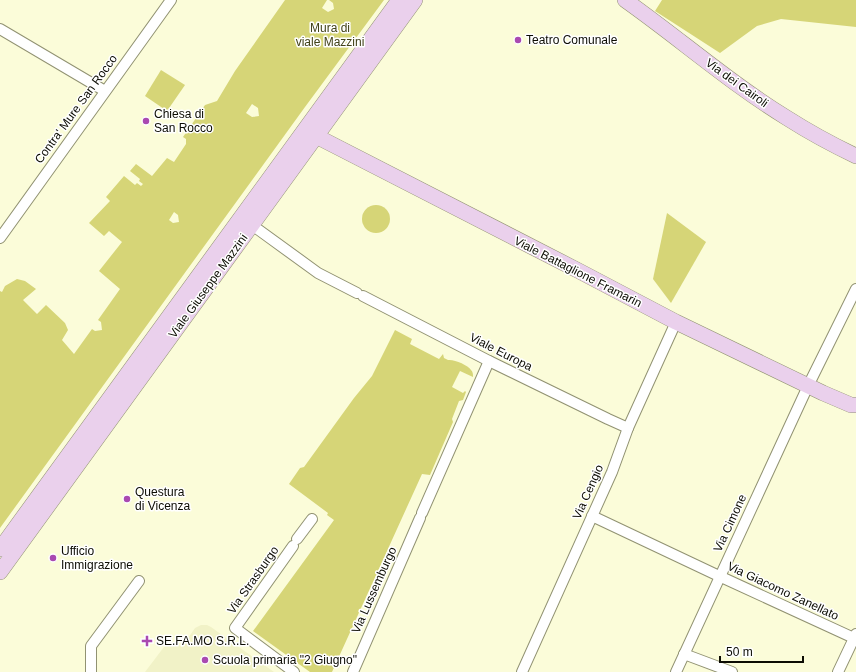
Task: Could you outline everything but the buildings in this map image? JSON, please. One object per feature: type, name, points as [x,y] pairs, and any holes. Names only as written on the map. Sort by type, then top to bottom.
[{"type":"main road","name":"Viale Giuseppe Mazzini","points":[[0,572],[252,225],[399,0]]},
{"type":"main road","name":"Viale Giuseppe Mazzini","points":[[0,549],[311,133],[415,0]]},
{"type":"main road","name":"Via dei Cairoli","points":[[634,3],[715,68],[786,118],[830,144],[856,156]]},
{"type":"main road","name":"Viale Battaglione Framarin","points":[[311,133],[676,322],[808,386],[856,406]]},
{"type":"street","name":"Contra' Mure San Rocco","points":[[1,234],[171,0]]},
{"type":"street","points":[[0,29],[105,91]]},
{"type":"street","name":"Viale Europa","points":[[252,225],[318,273],[489,361],[628,428]]},
{"type":"street","name":"Via Cimone","points":[[676,672],[808,386],[856,289]]},
{"type":"street","name":"Via Cengio","points":[[522,672],[612,472],[628,428],[676,322]]},
{"type":"street","name":"Via Lussemburgo","points":[[353,672],[489,361]]},
{"type":"street","name":"Via Giacomo Zanellato","points":[[592,516],[719,576],[855,637]]},
{"type":"street","name":"Via Strasburgo","points":[[294,672],[235,628],[312,518]]},
{"type":"street","points":[[91,672],[91,646],[139,581]]},
{"type":"street","points":[[838,672],[855,637]]},
{"type":"street","points":[[684,654],[732,672]]},
{"type":"shaded area","name":"Scuola primaria \"2 Giugno\"","points":[[201,625],[211,627],[274,672],[145,672],[167,643],[171,646],[174,642],[182,647],[195,628]]},
{"type":"green space","name":"Mura di viale Mazzini","points":[[285,0],[327,0],[322,8],[328,12],[334,9],[333,3],[329,0],[384,0],[0,528],[0,291],[2,292],[5,286],[17,279],[25,281],[36,289],[23,300],[37,314],[46,305],[65,323],[68,330],[62,340],[74,354],[92,329],[95,331],[102,330],[101,322],[98,320],[120,289],[99,271],[122,242],[109,231],[104,236],[89,223],[110,201],[106,197],[124,176],[135,185],[137,183],[141,186],[143,184],[139,181],[140,179],[130,171],[136,164],[152,176],[167,158],[174,162],[186,144],[186,139],[183,137],[205,105],[217,101],[235,71]],"holes":[[[252,104],[258,108],[259,116],[252,117],[246,113]],[[174,212],[178,215],[179,222],[173,223],[169,220]]]},
{"type":"green space","points":[[662,0],[856,0],[856,27],[781,19],[757,26],[720,53],[655,11]]},
{"type":"green space","points":[[161,70],[185,85],[167,111],[145,96]]},
{"type":"green space","points":[[376,205],[386,209],[390,219],[386,229],[376,233],[366,229],[362,219],[366,209]]},
{"type":"green space","points":[[667,213],[706,242],[671,303],[653,279]]},
{"type":"green space","points":[[395,330],[412,339],[410,344],[439,359],[443,354],[444,358],[448,360],[454,360],[464,364],[472,371],[473,377],[460,371],[452,387],[463,393],[465,391],[466,392],[463,400],[459,401],[452,419],[453,422],[430,475],[422,474],[332,672],[310,672],[253,631],[334,520],[327,515],[328,513],[289,484],[300,468],[304,467],[354,398],[372,376]]},
{"type":"place","name":"Teatro Comunale","points":[[518,40]]},
{"type":"place","name":"Chiesa di San Rocco","points":[[146,121]]},
{"type":"place","name":"Questura di Vicenza","points":[[127,499]]},
{"type":"place","name":"Ufficio Immigrazione","points":[[53,558]]},
{"type":"place","name":"SE.FA.MO S.R.L.","points":[[147,641]]},
{"type":"place","name":"Scuola primaria \"2 Giugno\"","points":[[205,660]]}]
